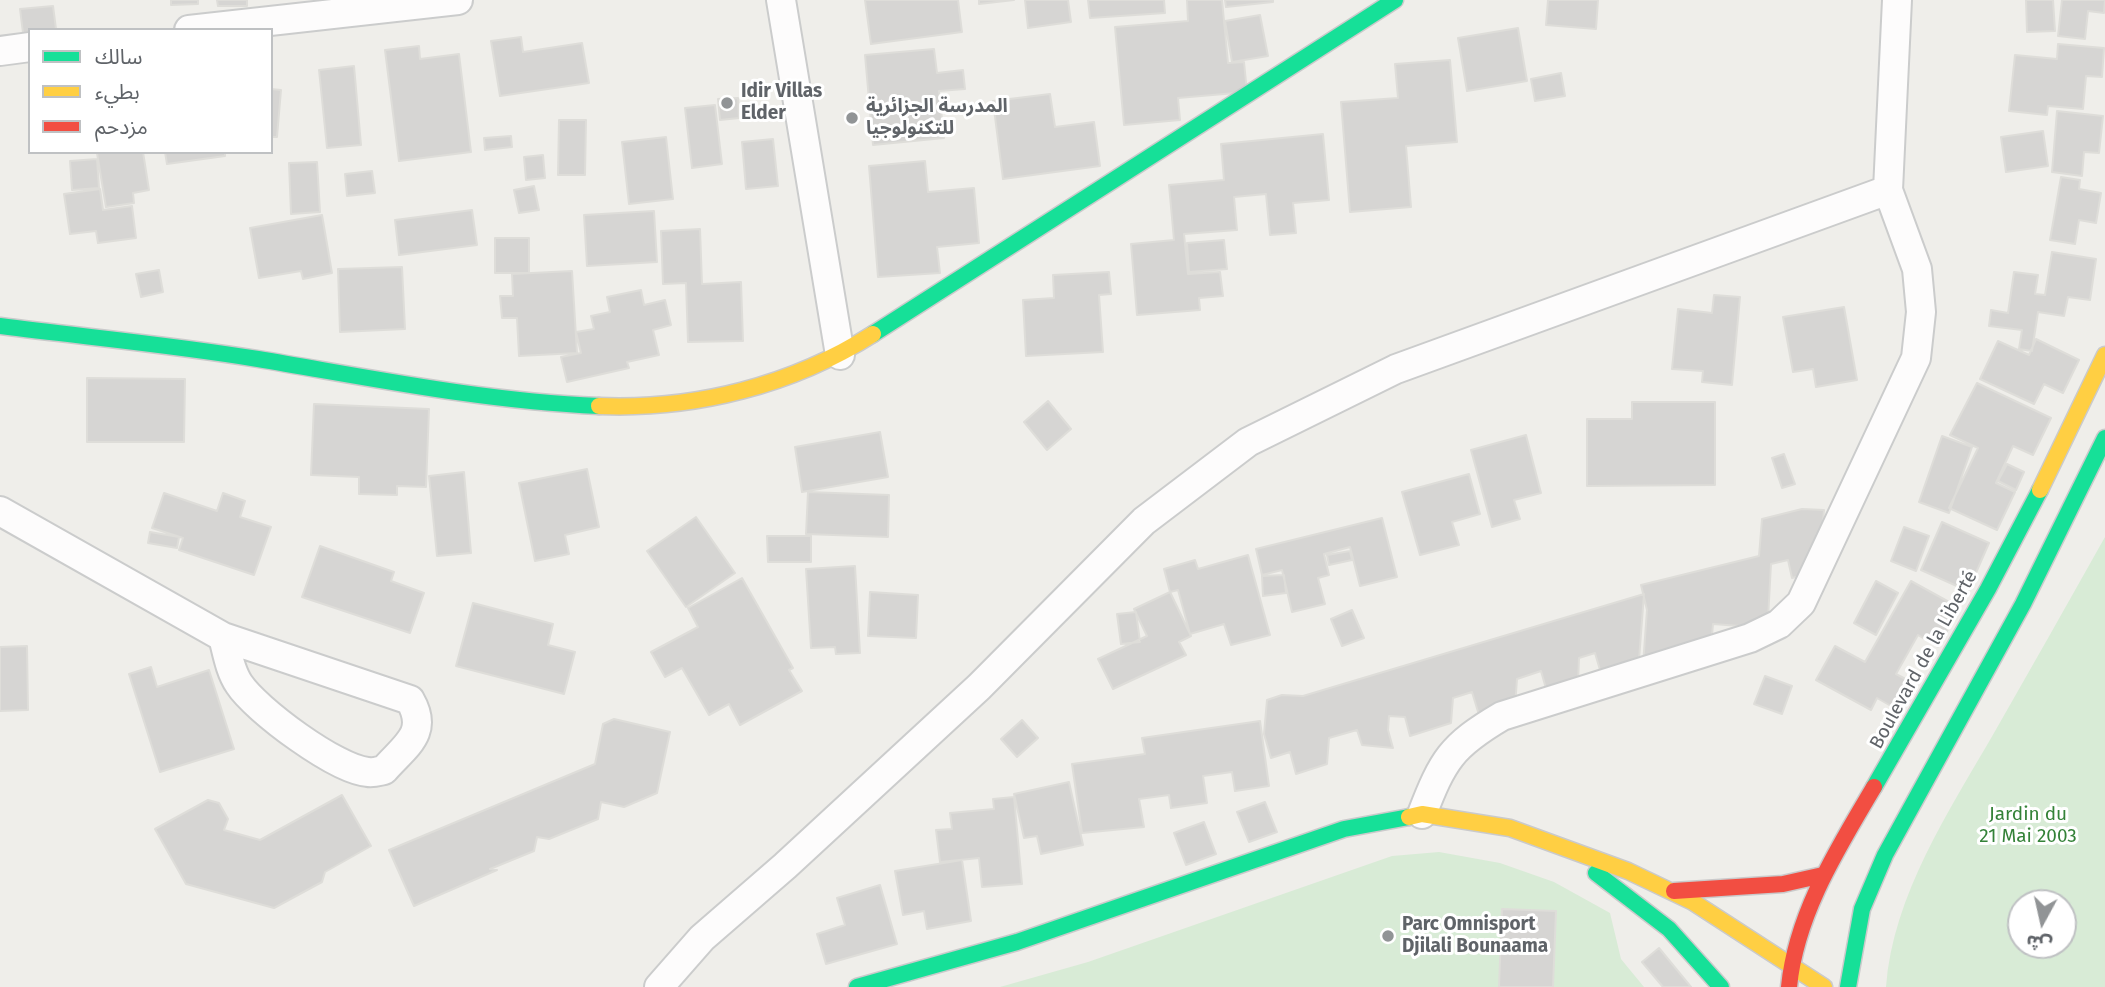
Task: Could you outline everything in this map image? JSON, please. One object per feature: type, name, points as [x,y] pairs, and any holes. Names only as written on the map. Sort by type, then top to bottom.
[{"type":"street","points":[[207,28],[458,0]]},
{"type":"street","points":[[781,0],[840,355]]},
{"type":"street","points":[[0,301],[0,326],[256,359],[397,385],[528,403],[642,408],[748,391],[840,355],[1395,0]]},
{"type":"street","points":[[1422,814],[1440,767],[1465,737],[1502,716],[1751,638],[1779,624],[1801,603],[1916,358],[1921,312],[1917,269],[1888,190],[1897,0]]},
{"type":"street","points":[[0,51],[28,47]]},
{"type":"street","points":[[659,987],[702,938],[785,866],[979,687],[1144,521],[1248,442],[1396,369],[1888,190]]},
{"type":"street","name":"Boulevard de la Liberté","points":[[1789,987],[1791,965],[1824,875],[1989,589],[2069,435],[2105,355]]},
{"type":"street","points":[[1848,987],[1852,951],[1862,909],[1885,855],[2023,604],[2105,438]]},
{"type":"street","points":[[0,511],[223,637],[410,699],[418,715],[418,730],[384,770],[369,772],[352,768],[296,736],[250,698],[236,681],[223,637]]},
{"type":"street","points":[[857,987],[1017,942],[1344,829],[1422,814],[1510,828],[1549,839],[1674,891],[1824,987]]},
{"type":"street","points":[[1549,839],[1669,929],[1721,987]]},
{"type":"street","points":[[1674,891],[1783,884],[1824,875]]},
{"type":"green space","name":"Jardin du 21 Mai 2003","points":[[2105,537],[2105,987],[1886,987],[1899,919],[1911,887],[1942,823]]},
{"type":"green space","name":"Parc Omnisport Djilali Bounaama","points":[[1439,852],[1500,863],[1554,882],[1610,913],[1621,959],[1644,987],[1000,987],[1088,962],[1392,856]]},
{"type":"building","points":[[171,0],[198,0],[198,4],[171,5]]},
{"type":"building","points":[[217,0],[247,0],[247,6],[218,6]]},
{"type":"building","points":[[865,0],[958,0],[962,32],[871,44]]},
{"type":"building","points":[[979,0],[1014,0],[979,4]]},
{"type":"building","points":[[1025,0],[1068,0],[1071,22],[1028,28]]},
{"type":"building","points":[[1088,0],[1164,0],[1165,13],[1090,18]]},
{"type":"building","points":[[1187,0],[1222,0],[1228,63],[1244,62],[1247,92],[1178,98],[1180,120],[1124,125],[1115,27],[1188,21]]},
{"type":"building","points":[[1225,0],[1273,0],[1273,2],[1226,7]]},
{"type":"building","points":[[1548,0],[1598,0],[1596,29],[1546,25]]},
{"type":"building","points":[[2026,0],[2053,0],[2055,31],[2027,32]]},
{"type":"building","points":[[2062,0],[2105,0],[2104,13],[2088,11],[2085,39],[2058,36]]},
{"type":"building","points":[[53,6],[56,28],[28,28],[28,32],[23,33],[20,9]]},
{"type":"building","points":[[1260,15],[1268,56],[1232,62],[1225,21]]},
{"type":"building","points":[[1518,28],[1527,81],[1467,91],[1458,38]]},
{"type":"building","points":[[521,37],[523,52],[582,43],[589,83],[500,96],[491,41]]},
{"type":"building","points":[[2058,44],[2104,48],[2102,77],[2086,76],[2083,109],[2048,106],[2047,115],[2009,111],[2015,55],[2057,59]]},
{"type":"building","points":[[419,46],[420,59],[459,54],[471,152],[399,161],[385,50]]},
{"type":"building","points":[[934,49],[937,73],[963,70],[965,89],[939,91],[944,138],[873,145],[865,55]]},
{"type":"building","points":[[1450,60],[1457,142],[1406,146],[1411,207],[1350,212],[1341,102],[1398,98],[1395,64]]},
{"type":"building","points":[[354,66],[361,145],[327,148],[319,70]]},
{"type":"building","points":[[1561,73],[1565,96],[1535,101],[1531,79]]},
{"type":"building","points":[[273,89],[281,90],[277,137],[273,137]]},
{"type":"building","points":[[1050,94],[1055,127],[1094,122],[1100,166],[1003,179],[993,101]]},
{"type":"building","points":[[738,98],[739,118],[720,120],[718,99]]},
{"type":"building","points":[[715,105],[722,164],[692,168],[685,108]]},
{"type":"building","points":[[2057,111],[2103,116],[2099,153],[2084,152],[2082,176],[2052,172]]},
{"type":"building","points":[[559,120],[586,120],[585,175],[558,175]]},
{"type":"building","points":[[2043,131],[2048,166],[2006,172],[2001,137]]},
{"type":"building","points":[[1323,134],[1329,200],[1293,203],[1296,233],[1270,235],[1266,194],[1234,197],[1237,230],[1184,234],[1188,274],[1220,272],[1223,296],[1199,298],[1200,310],[1137,315],[1131,244],[1174,240],[1169,185],[1224,180],[1221,144]]},
{"type":"building","points":[[511,136],[512,147],[485,150],[484,138]]},
{"type":"building","points":[[666,137],[673,199],[629,204],[622,142]]},
{"type":"building","points":[[773,139],[778,186],[746,189],[742,142]]},
{"type":"building","points":[[97,154],[143,154],[149,190],[133,193],[134,203],[106,207]]},
{"type":"building","points":[[165,154],[225,154],[225,156],[167,164]]},
{"type":"building","points":[[543,155],[545,178],[526,180],[524,157]]},
{"type":"building","points":[[97,159],[99,188],[72,190],[70,161]]},
{"type":"building","points":[[925,161],[928,192],[974,188],[979,243],[937,247],[940,273],[878,277],[869,166]]},
{"type":"building","points":[[317,162],[320,212],[291,214],[289,163]]},
{"type":"building","points":[[372,171],[375,193],[347,196],[345,174]]},
{"type":"building","points":[[2061,177],[2080,180],[2079,189],[2101,193],[2096,223],[2079,220],[2075,244],[2050,240]]},
{"type":"building","points":[[534,186],[539,210],[519,213],[514,190]]},
{"type":"building","points":[[100,189],[103,210],[132,206],[136,238],[98,243],[96,231],[70,234],[64,194]]},
{"type":"building","points":[[472,210],[477,245],[399,255],[395,220]]},
{"type":"building","points":[[654,211],[657,262],[587,266],[584,215]]},
{"type":"building","points":[[322,215],[332,273],[303,279],[301,271],[259,278],[250,228]]},
{"type":"building","points":[[700,229],[702,284],[741,282],[743,341],[688,342],[686,283],[663,284],[661,231]]},
{"type":"building","points":[[495,238],[529,238],[529,273],[495,273]]},
{"type":"building","points":[[1224,240],[1227,269],[1189,272],[1187,243]]},
{"type":"building","points":[[2052,252],[2096,259],[2090,300],[2068,297],[2064,316],[2038,312],[2032,351],[2019,349],[2022,330],[1989,326],[1991,310],[2008,313],[2014,272],[2038,275],[2035,294],[2045,295]]},
{"type":"building","points":[[402,267],[405,329],[340,332],[338,269]]},
{"type":"building","points":[[159,270],[163,292],[141,297],[136,274]]},
{"type":"building","points":[[572,271],[577,353],[519,356],[517,318],[502,318],[500,296],[513,296],[512,274]]},
{"type":"building","points":[[1109,272],[1111,294],[1099,295],[1103,352],[1026,356],[1023,300],[1054,298],[1053,275]]},
{"type":"building","points":[[641,290],[644,305],[665,300],[671,325],[653,330],[659,355],[627,362],[629,368],[567,382],[561,357],[581,353],[576,332],[594,329],[591,316],[610,312],[607,297]]},
{"type":"building","points":[[1714,295],[1740,297],[1732,385],[1702,382],[1703,371],[1672,369],[1678,309],[1712,313]]},
{"type":"building","points":[[1844,307],[1857,380],[1816,387],[1813,369],[1793,372],[1783,317]]},
{"type":"building","points":[[2036,339],[2079,360],[2063,393],[2044,384],[2034,404],[1980,379],[1998,341],[2029,355]]},
{"type":"building","points":[[87,378],[185,379],[184,442],[87,442]]},
{"type":"building","points":[[1977,383],[2051,418],[2033,455],[2013,446],[1996,483],[2015,492],[1997,530],[1949,508],[1978,448],[1950,435]]},
{"type":"building","points":[[1048,401],[1071,429],[1047,450],[1024,422]]},
{"type":"building","points":[[1632,402],[1715,402],[1715,485],[1587,486],[1587,419],[1632,419]]},
{"type":"building","points":[[314,404],[429,409],[426,487],[397,486],[397,495],[359,494],[359,477],[311,475]]},
{"type":"building","points":[[880,432],[888,477],[802,492],[795,447]]},
{"type":"building","points":[[1526,435],[1541,493],[1514,500],[1520,519],[1492,527],[1471,450]]},
{"type":"building","points":[[1942,436],[1972,447],[1949,513],[1919,502]]},
{"type":"building","points":[[1784,454],[1795,484],[1782,488],[1772,458]]},
{"type":"building","points":[[2007,464],[2024,472],[2016,490],[1998,481]]},
{"type":"building","points":[[587,469],[599,527],[565,535],[569,554],[535,561],[519,483]]},
{"type":"building","points":[[464,472],[471,553],[437,556],[429,476]]},
{"type":"building","points":[[1469,474],[1480,514],[1452,522],[1459,545],[1420,555],[1402,492]]},
{"type":"building","points":[[808,492],[889,495],[888,537],[806,534]]},
{"type":"building","points":[[164,493],[217,511],[223,493],[245,501],[240,517],[271,527],[254,575],[179,550],[183,538],[152,528]]},
{"type":"building","points":[[1802,509],[1824,510],[1819,572],[1792,578],[1788,560],[1771,564],[1768,619],[1740,626],[1713,624],[1711,647],[1643,665],[1647,610],[1641,585],[1759,556],[1762,519]]},
{"type":"building","points":[[696,517],[735,573],[686,607],[647,551]]},
{"type":"building","points":[[1382,518],[1397,577],[1360,586],[1350,547],[1324,554],[1329,575],[1318,578],[1325,604],[1292,612],[1282,570],[1262,575],[1256,549]]},
{"type":"building","points":[[1942,522],[1989,543],[1968,591],[1921,570]]},
{"type":"building","points":[[1904,527],[1929,536],[1916,571],[1891,561]]},
{"type":"building","points":[[150,532],[179,537],[177,548],[148,543]]},
{"type":"building","points":[[767,536],[811,536],[811,562],[768,562]]},
{"type":"building","points":[[320,546],[394,572],[391,581],[424,593],[410,633],[302,597]]},
{"type":"building","points":[[1350,551],[1352,560],[1329,565],[1327,555]]},
{"type":"building","points":[[1248,555],[1270,635],[1231,645],[1224,624],[1190,634],[1178,590],[1170,592],[1164,569],[1195,560],[1198,569]]},
{"type":"building","points":[[855,566],[860,653],[836,654],[835,647],[811,648],[806,569]]},
{"type":"building","points":[[1284,575],[1286,593],[1263,596],[1262,576]]},
{"type":"building","points":[[742,578],[793,668],[789,670],[802,691],[740,725],[729,704],[709,715],[682,668],[665,677],[651,652],[698,627],[688,608]]},
{"type":"building","points":[[1876,581],[1898,593],[1876,635],[1854,623]]},
{"type":"building","points":[[1911,581],[1960,608],[1938,647],[1918,635],[1896,674],[1913,683],[1898,710],[1877,698],[1871,710],[1816,680],[1835,646],[1865,662]]},
{"type":"building","points":[[870,592],[918,595],[916,638],[868,636]]},
{"type":"building","points":[[1170,592],[1191,636],[1179,642],[1186,655],[1113,689],[1098,659],[1147,636],[1134,609]]},
{"type":"building","points":[[1644,594],[1638,673],[1600,670],[1595,653],[1579,658],[1578,683],[1547,692],[1541,671],[1517,679],[1515,707],[1479,715],[1472,692],[1453,698],[1451,723],[1410,736],[1405,717],[1389,716],[1388,730],[1393,748],[1362,745],[1357,730],[1329,738],[1327,764],[1296,774],[1290,752],[1271,758],[1264,734],[1267,700],[1282,695],[1303,696]]},
{"type":"building","points":[[473,603],[553,624],[548,645],[575,652],[564,694],[456,666]]},
{"type":"building","points":[[1352,610],[1364,638],[1342,646],[1331,619]]},
{"type":"building","points":[[1136,612],[1140,642],[1121,644],[1117,614]]},
{"type":"building","points":[[27,646],[28,710],[0,711],[0,647]]},
{"type":"building","points":[[151,667],[157,687],[209,670],[234,749],[160,772],[129,674]]},
{"type":"building","points":[[1765,676],[1792,686],[1782,714],[1754,704]]},
{"type":"building","points":[[614,719],[670,732],[657,793],[624,807],[601,802],[598,819],[549,839],[537,837],[534,851],[414,906],[389,850],[595,764],[603,724]]},
{"type":"building","points":[[1022,720],[1038,738],[1017,757],[1001,739]]},
{"type":"building","points":[[1260,721],[1269,786],[1235,791],[1232,772],[1203,776],[1207,803],[1171,808],[1169,795],[1139,799],[1144,827],[1082,833],[1072,764],[1145,754],[1142,738]]},
{"type":"building","points":[[1069,782],[1083,845],[1041,854],[1037,836],[1024,838],[1014,794]]},
{"type":"building","points":[[342,795],[371,846],[325,872],[322,882],[274,908],[186,884],[155,829],[208,800],[219,803],[228,819],[224,830],[260,840]]},
{"type":"building","points":[[1014,797],[1022,884],[982,887],[979,858],[940,862],[936,830],[952,829],[950,813],[994,809],[993,799]]},
{"type":"building","points":[[1265,802],[1277,832],[1249,842],[1237,812]]},
{"type":"building","points":[[1204,822],[1216,854],[1186,865],[1174,833]]},
{"type":"building","points":[[962,860],[971,921],[927,929],[924,911],[903,915],[895,871]]},
{"type":"building","points":[[880,885],[897,944],[826,964],[817,934],[845,925],[837,898]]},
{"type":"building","points":[[1502,909],[1556,911],[1553,987],[1499,987]]},
{"type":"building","points":[[1659,948],[1691,987],[1663,987],[1642,962]]},
{"type":"traffic: fast","points":[[873,334],[1395,0]]},
{"type":"traffic: fast","points":[[0,326],[226,354],[470,394],[599,406]]},
{"type":"traffic: fast","points":[[1848,987],[1862,909],[1885,855],[2023,604],[2105,438]]},
{"type":"traffic: fast","points":[[1874,787],[1988,589],[2040,490]]},
{"type":"traffic: fast","points":[[857,987],[1017,942],[1344,829],[1409,817]]},
{"type":"traffic: fast","points":[[1596,873],[1669,929],[1721,987]]},
{"type":"traffic: slow","points":[[599,406],[671,404],[742,391],[810,367],[873,334]]},
{"type":"traffic: slow","points":[[2040,490],[2105,355]]},
{"type":"traffic: slow","points":[[1409,817],[1422,814],[1510,828],[1628,871],[1693,902],[1824,987]]},
{"type":"traffic: jam","points":[[1789,987],[1793,960],[1809,908],[1833,858],[1874,787]]},
{"type":"traffic: jam","points":[[1674,891],[1783,884],[1823,875]]},
{"type":"place","name":"Idir Villas Elder","points":[[727,103]]},
{"type":"place","name":"المدرسة الجزائرية للتكنولوجيا","points":[[852,118]]},
{"type":"place","name":"Parc Omnisport Djilali Bounaama","points":[[1388,936]]}]
